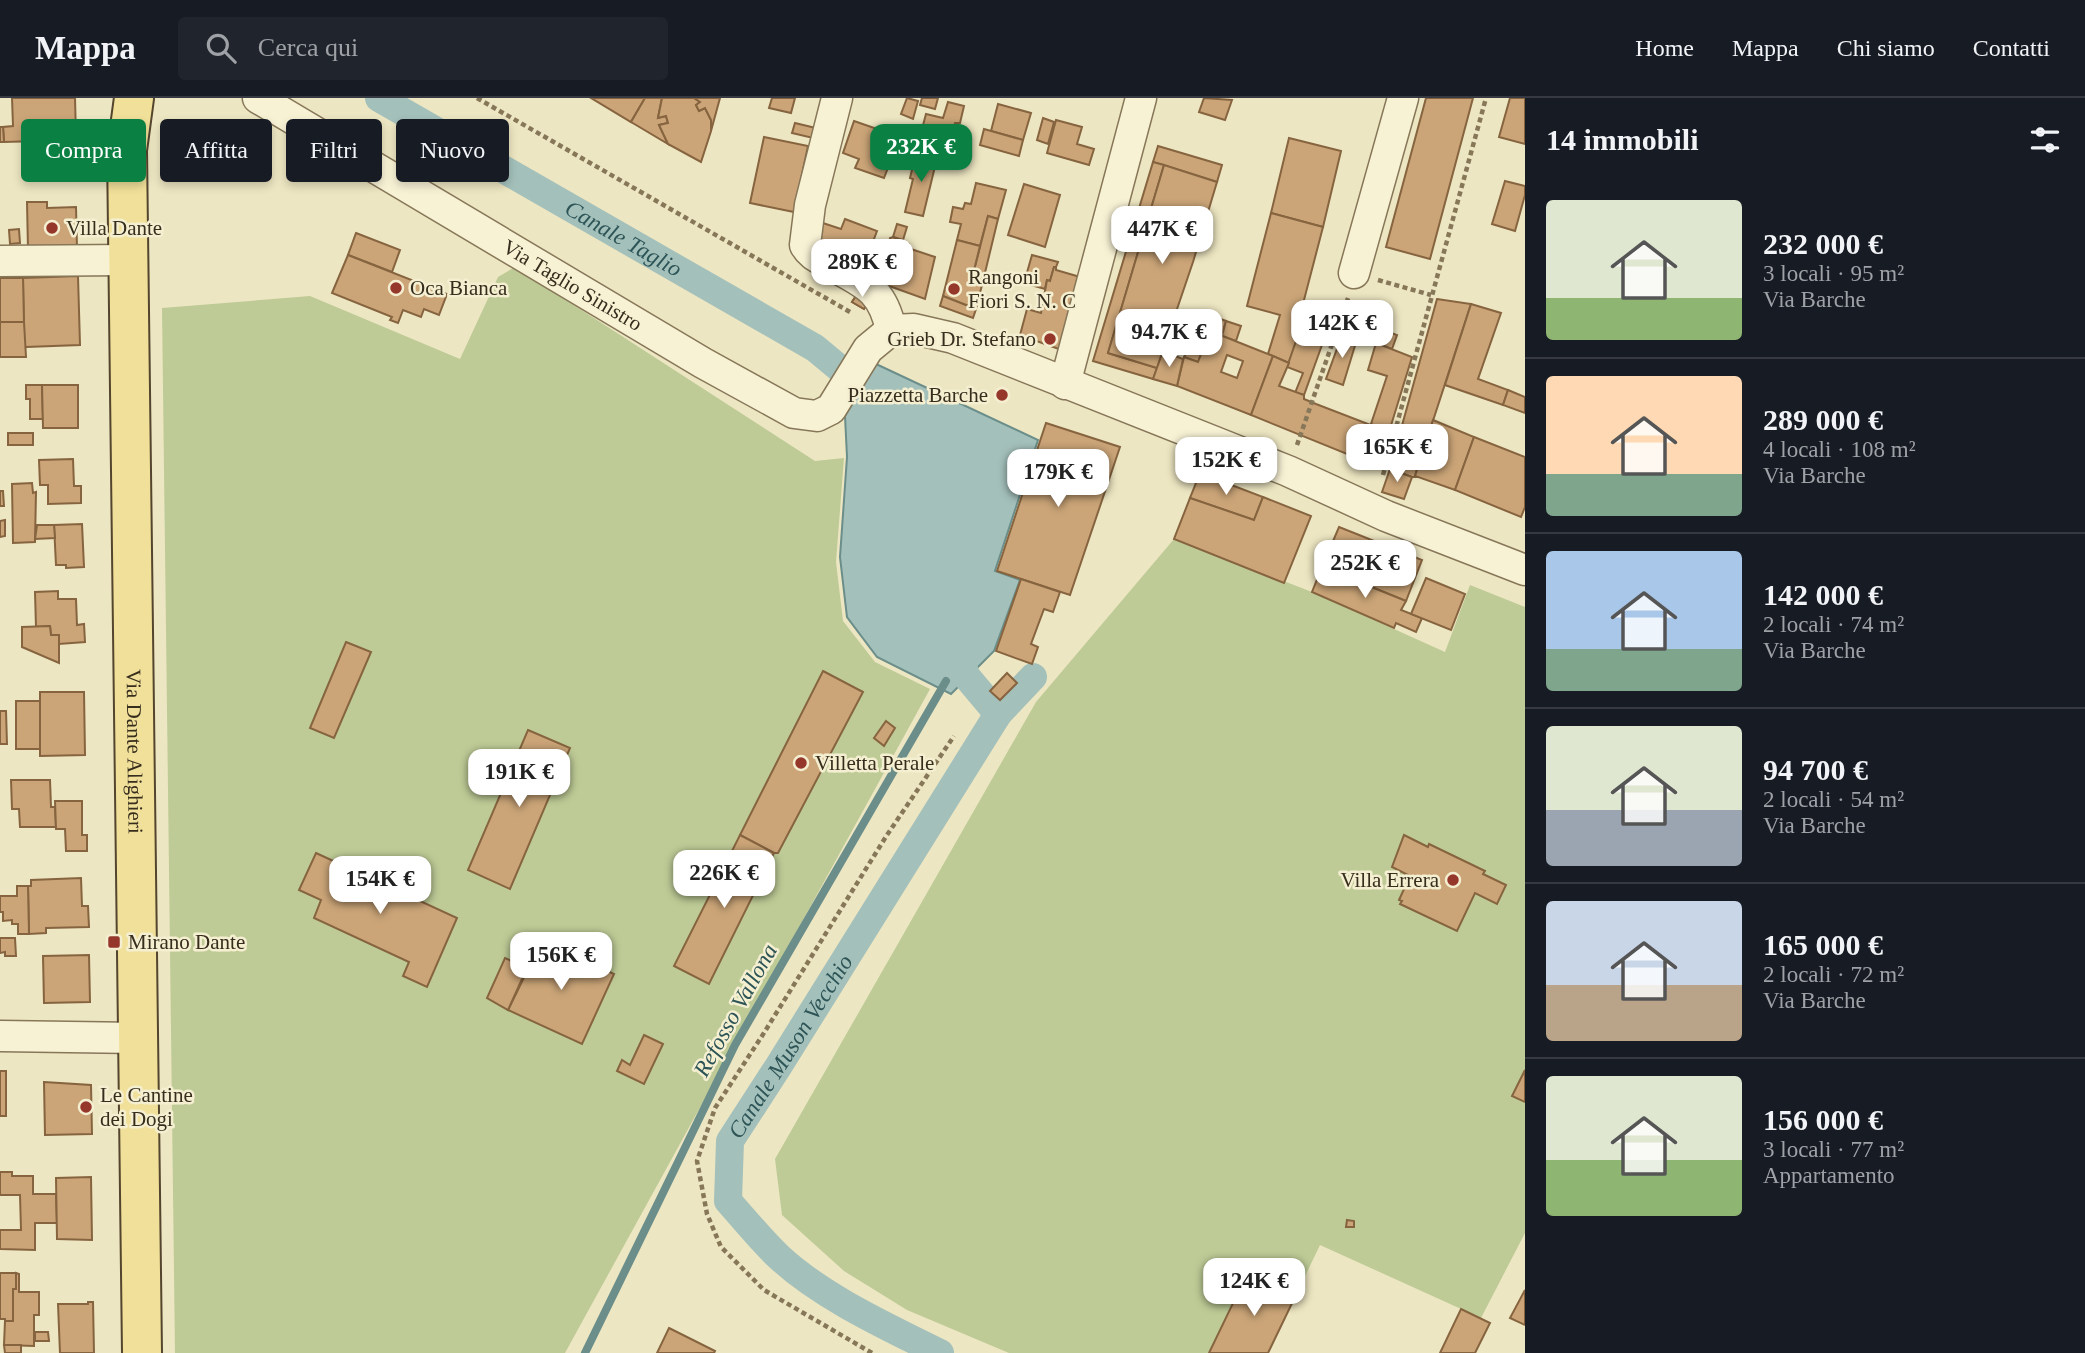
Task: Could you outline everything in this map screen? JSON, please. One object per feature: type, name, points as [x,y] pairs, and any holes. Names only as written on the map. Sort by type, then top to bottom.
[{"type":"main road","points":[[116,98],[120,119]]},
{"type":"main road","points":[[131,119],[134,98]]},
{"type":"main road","name":"Via Dante Alighieri","points":[[127,182],[142,1353]]},
{"type":"street","name":"Via Taglio Sinistro","points":[[258,98],[703,363],[794,413],[817,416],[831,409],[868,349],[891,330]]},
{"type":"street","points":[[837,98],[810,205],[804,245],[814,256],[878,295],[885,307],[891,330],[914,329],[953,338],[1289,471],[1386,516],[1525,570]]},
{"type":"street","points":[[1065,384],[1140,98]]},
{"type":"street","points":[[1354,273],[1403,98]]},
{"type":"street","points":[[0,261],[127,260]]},
{"type":"street","points":[[0,1035],[138,1038]]},
{"type":"path","points":[[477,98],[853,314]]},
{"type":"path","points":[[1383,475],[1486,98]]},
{"type":"path","points":[[1289,471],[1343,317],[1354,273],[1431,295]]},
{"type":"path","points":[[873,1353],[764,1290],[721,1247],[707,1214],[696,1161],[715,1108],[887,835],[954,736]]},
{"type":"green space","points":[[515,267],[815,461],[844,458],[836,562],[843,621],[875,662],[930,689],[565,1353],[175,1353],[162,308],[310,296],[460,359],[498,277]]},
{"type":"green space","points":[[1174,539],[1312,592],[1445,652],[1470,585],[1525,607],[1525,1070],[1512,1095],[1525,1102],[1525,1233],[1481,1318],[1320,1245],[1296,1295],[1247,1272],[1209,1353],[1009,1353],[907,1310],[844,1271],[782,1215],[775,1159],[1036,702]]},
{"type":"water","points":[[876,364],[1038,440],[995,571],[1020,580],[994,651],[951,694],[877,657],[847,617],[840,557],[847,457],[845,416]]},
{"type":"building","points":[[12,98],[75,98],[76,119],[21,119],[21,142],[4,142],[3,127],[13,126]]},
{"type":"building","points":[[591,98],[645,98],[631,122]]},
{"type":"building","points":[[645,98],[662,98],[658,118],[666,116],[668,123],[659,125],[668,144],[631,122]]},
{"type":"building","points":[[662,98],[694,98],[700,102],[696,105],[699,111],[705,108],[711,120],[711,131],[701,162],[668,144],[659,125],[668,123],[666,116],[658,118]]},
{"type":"building","points":[[694,98],[720,98],[711,131],[711,120],[705,108],[699,111],[696,105],[700,102]]},
{"type":"building","points":[[772,98],[795,98],[791,113],[769,108]]},
{"type":"building","points":[[907,98],[918,101],[913,119],[901,114]]},
{"type":"building","points":[[922,98],[938,98],[935,109],[920,105]]},
{"type":"building","points":[[1204,98],[1232,100],[1225,120],[1199,112]]},
{"type":"building","points":[[1426,98],[1473,98],[1430,259],[1386,247]]},
{"type":"building","points":[[1510,98],[1525,98],[1525,144],[1499,137]]},
{"type":"building","points":[[948,102],[964,106],[960,123],[955,123],[949,149],[918,144],[926,114],[943,118]]},
{"type":"building","points":[[998,104],[1031,113],[1023,140],[991,131]]},
{"type":"building","points":[[1043,118],[1054,122],[1048,144],[1037,140]]},
{"type":"building","points":[[1056,120],[1082,127],[1077,144],[1094,149],[1089,165],[1047,153]]},
{"type":"building","points":[[854,121],[909,140],[903,155],[894,152],[884,178],[855,168],[859,159],[843,153]]},
{"type":"building","points":[[795,123],[824,130],[813,138],[792,133]]},
{"type":"building","points":[[0,127],[3,127],[4,142],[0,142]]},
{"type":"building","points":[[984,129],[1023,140],[1019,156],[980,145]]},
{"type":"building","points":[[764,137],[808,146],[794,212],[750,203]]},
{"type":"building","points":[[1289,138],[1341,151],[1323,227],[1271,213]]},
{"type":"building","points":[[1158,146],[1222,165],[1217,182],[1153,162]]},
{"type":"building","points":[[916,153],[937,158],[923,216],[905,212]]},
{"type":"building","points":[[1153,162],[1164,165],[1108,353],[1157,368],[1153,379],[1093,361]]},
{"type":"building","points":[[1164,165],[1217,182],[1157,368],[1108,353]]},
{"type":"building","points":[[1505,181],[1525,186],[1515,231],[1492,224]]},
{"type":"building","points":[[976,183],[1006,190],[998,219],[988,216],[980,246],[957,240],[961,224],[950,222],[953,207],[963,209],[965,203],[971,204]]},
{"type":"building","points":[[1024,184],[1060,195],[1045,247],[1008,235]]},
{"type":"building","name":"Villa Dante","points":[[27,202],[47,202],[47,208],[76,207],[77,248],[28,249]]},
{"type":"building","points":[[1271,213],[1323,227],[1298,323],[1302,324],[1289,363],[1268,354],[1280,315],[1247,306]]},
{"type":"building","points":[[988,216],[998,219],[983,281],[972,278]]},
{"type":"building","points":[[845,219],[877,231],[866,260],[816,242],[823,223],[841,229]]},
{"type":"building","points":[[897,224],[907,227],[903,240],[893,237]]},
{"type":"building","points":[[19,229],[20,243],[10,244],[9,230]]},
{"type":"building","points":[[356,233],[400,250],[392,272],[348,255]]},
{"type":"building","points":[[890,238],[909,244],[908,248],[935,257],[925,299],[881,283]]},
{"type":"building","points":[[957,240],[980,246],[972,278],[983,281],[976,309],[943,296]]},
{"type":"building","points":[[348,255],[447,294],[439,315],[424,309],[421,317],[403,310],[398,323],[390,320],[392,317],[332,293]]},
{"type":"building","points":[[1032,255],[1058,262],[1050,281],[1047,280],[1045,289],[1024,283]]},
{"type":"building","points":[[1054,267],[1056,270],[1087,279],[1067,352],[1020,335],[1027,309],[1041,313],[1047,280],[1050,281]]},
{"type":"building","points":[[78,276],[80,345],[24,349],[23,278]]},
{"type":"building","points":[[0,278],[23,278],[24,322],[0,322]]},
{"type":"building","points":[[860,290],[872,296],[864,309],[852,302]]},
{"type":"building","points":[[860,290],[872,296],[864,309],[852,302]]},
{"type":"building","points":[[943,296],[976,309],[973,318],[940,306]]},
{"type":"building","points":[[1437,299],[1471,304],[1415,476],[1419,477],[1412,477],[1390,469]]},
{"type":"building","points":[[1471,304],[1501,313],[1478,379],[1508,390],[1503,405],[1445,385]]},
{"type":"building","points":[[1215,317],[1226,321],[1222,336],[1210,331]]},
{"type":"building","points":[[1226,321],[1241,326],[1236,341],[1222,336]]},
{"type":"building","points":[[0,322],[24,322],[26,357],[0,357]]},
{"type":"building","points":[[1302,324],[1327,331],[1304,395],[1295,393],[1303,373],[1287,367]]},
{"type":"building","points":[[1201,329],[1210,331],[1198,362],[1184,357]]},
{"type":"building","points":[[1380,329],[1397,335],[1392,349],[1376,343]]},
{"type":"building","points":[[1210,331],[1273,356],[1251,415],[1177,386],[1184,357],[1198,362]],"holes":[[[1227,355],[1243,361],[1237,378],[1221,372]]]},
{"type":"building","points":[[1342,335],[1357,339],[1343,385],[1326,379]]},
{"type":"building","points":[[1376,343],[1412,357],[1389,432],[1371,424],[1387,376],[1368,370]]},
{"type":"building","points":[[1163,351],[1183,359],[1177,386],[1153,379]]},
{"type":"building","points":[[1273,356],[1289,363],[1279,386],[1304,395],[1304,399],[1389,432],[1379,467],[1251,415]]},
{"type":"building","points":[[26,385],[42,385],[43,419],[30,419],[30,399],[26,399]]},
{"type":"building","points":[[42,385],[78,385],[78,428],[43,428]]},
{"type":"building","points":[[1508,390],[1525,397],[1525,413],[1503,405]]},
{"type":"building","points":[[1433,420],[1474,437],[1455,490],[1415,476]]},
{"type":"building","points":[[1046,423],[1120,447],[1070,595],[997,571]]},
{"type":"building","points":[[8,433],[33,433],[33,445],[8,445]]},
{"type":"building","points":[[1474,437],[1525,457],[1525,507],[1521,517],[1455,490]]},
{"type":"building","points":[[73,459],[74,486],[81,486],[81,503],[48,504],[48,485],[40,485],[39,460]]},
{"type":"building","points":[[1390,469],[1412,477],[1404,499],[1382,492]]},
{"type":"building","points":[[1200,473],[1263,497],[1254,520],[1190,498]]},
{"type":"building","points":[[32,483],[33,493],[36,492],[35,542],[13,543],[12,484]]},
{"type":"building","points":[[0,491],[3,491],[4,506],[0,506]]},
{"type":"building","points":[[1263,497],[1311,516],[1284,583],[1174,539],[1190,498],[1254,520]]},
{"type":"building","points":[[5,520],[5,536],[0,537],[0,521]]},
{"type":"building","points":[[82,524],[84,567],[66,568],[66,565],[56,565],[54,525]]},
{"type":"building","points":[[37,525],[54,525],[55,538],[35,539]]},
{"type":"building","points":[[1339,527],[1422,560],[1406,601],[1322,567]]},
{"type":"building","points":[[1322,567],[1406,601],[1401,610],[1422,618],[1416,632],[1396,623],[1394,628],[1312,592]]},
{"type":"building","points":[[1426,578],[1465,594],[1451,630],[1411,614]]},
{"type":"building","points":[[1021,579],[1060,592],[1053,612],[1044,609],[1031,644],[1038,647],[1032,664],[996,651]]},
{"type":"building","points":[[58,591],[58,599],[76,599],[77,625],[84,624],[85,642],[59,644],[59,635],[51,635],[50,626],[36,627],[35,592]]},
{"type":"building","points":[[50,626],[51,635],[59,635],[59,663],[22,647],[22,627]]},
{"type":"building","points":[[346,642],[371,652],[334,738],[310,728]]},
{"type":"building","name":"Villetta Perale","points":[[823,671],[863,692],[778,853],[774,853],[740,835]]},
{"type":"building","points":[[1007,673],[1017,683],[1000,700],[990,691]]},
{"type":"building","points":[[40,692],[84,692],[85,755],[40,756]]},
{"type":"building","points":[[16,701],[40,701],[40,749],[16,749]]},
{"type":"building","points":[[0,711],[6,711],[7,744],[0,744]]},
{"type":"building","points":[[886,721],[895,728],[884,746],[874,738]]},
{"type":"building","points":[[528,730],[570,748],[510,889],[468,870]]},
{"type":"building","points":[[11,780],[50,780],[51,807],[55,807],[56,827],[20,827],[19,809],[12,809]]},
{"type":"building","points":[[55,801],[82,801],[82,835],[87,835],[87,851],[66,851],[65,829],[56,829]]},
{"type":"building","points":[[740,835],[774,853],[709,984],[674,966]]},
{"type":"building","name":"Villa Errera","points":[[1404,835],[1485,871],[1483,874],[1506,885],[1497,904],[1475,893],[1457,931],[1400,904],[1402,901],[1399,900],[1410,876],[1392,867]]},
{"type":"building","points":[[316,853],[457,918],[427,987],[403,976],[409,962],[314,918],[321,900],[299,890]]},
{"type":"building","points":[[81,878],[82,906],[88,906],[89,927],[46,928],[46,933],[29,934],[28,886],[31,886],[31,880]]},
{"type":"building","points":[[17,886],[28,886],[29,934],[18,934],[18,924],[12,924],[12,920],[3,921],[3,912],[0,912],[0,896],[17,896]]},
{"type":"building","points":[[0,938],[15,938],[16,956],[0,953]]},
{"type":"building","points":[[542,941],[614,974],[582,1044],[508,1010]]},
{"type":"building","points":[[89,955],[90,1002],[44,1003],[43,956]]},
{"type":"building","points":[[505,958],[527,968],[508,1010],[487,998]]},
{"type":"building","points":[[644,1035],[663,1044],[644,1084],[617,1071],[622,1060],[630,1065]]},
{"type":"building","points":[[1525,1070],[1525,1102],[1512,1096]]},
{"type":"building","points":[[0,1071],[6,1071],[6,1116],[0,1116]]},
{"type":"building","points":[[44,1082],[91,1085],[92,1134],[45,1135]]},
{"type":"building","points":[[0,1172],[12,1172],[12,1176],[33,1176],[33,1194],[56,1194],[57,1223],[35,1223],[35,1250],[0,1249],[0,1230],[21,1230],[20,1195],[0,1195]]},
{"type":"building","points":[[91,1177],[92,1240],[57,1239],[56,1178]]},
{"type":"building","points":[[1347,1220],[1354,1221],[1354,1227],[1346,1227]]},
{"type":"building","points":[[1248,1272],[1296,1295],[1268,1353],[1209,1353]]},
{"type":"building","points":[[0,1273],[16,1273],[13,1321],[0,1319]]},
{"type":"building","points":[[16,1273],[19,1274],[19,1292],[39,1292],[39,1315],[34,1315],[34,1346],[4,1345],[5,1321],[13,1321]]},
{"type":"building","points":[[1525,1290],[1525,1325],[1510,1318]]},
{"type":"building","points":[[93,1302],[94,1353],[60,1353],[58,1304]]},
{"type":"building","points":[[1461,1309],[1490,1323],[1475,1353],[1440,1353]]},
{"type":"building","points":[[669,1328],[715,1351],[714,1353],[657,1353]]},
{"type":"building","points":[[35,1332],[48,1332],[49,1341],[35,1341]]},
{"type":"building","points":[[4,1345],[21,1345],[21,1353],[5,1353]]},
{"type":"waterway","name":"Canale Taglio","points":[[379,98],[815,348],[862,387],[864,394]]},
{"type":"waterway","points":[[953,643],[967,677],[998,714]]},
{"type":"waterway","name":"Canale Muson Vecchio","points":[[940,1353],[835,1298],[796,1272],[772,1250],[728,1201],[730,1141],[998,714],[1033,677]]},
{"type":"waterway","name":"Refosso Vallona","points":[[585,1353],[735,1045],[946,681]]},
{"type":"place","name":"Villa Dante","points":[[52,228]]},
{"type":"place","name":"Oca Bianca","points":[[396,288]]},
{"type":"place","name":"Rangoni Fiori S. N. C","points":[[954,289]]},
{"type":"place","name":"Grieb Dr. Stefano","points":[[1050,339]]},
{"type":"place","name":"Piazzetta Barche","points":[[1002,395]]},
{"type":"place","name":"Villetta Perale","points":[[801,763]]},
{"type":"place","name":"Villa Errera","points":[[1453,880]]},
{"type":"place","name":"Mirano Dante","points":[[114,942]]},
{"type":"place","name":"Le Cantine dei Dogi","points":[[86,1107]]}]
